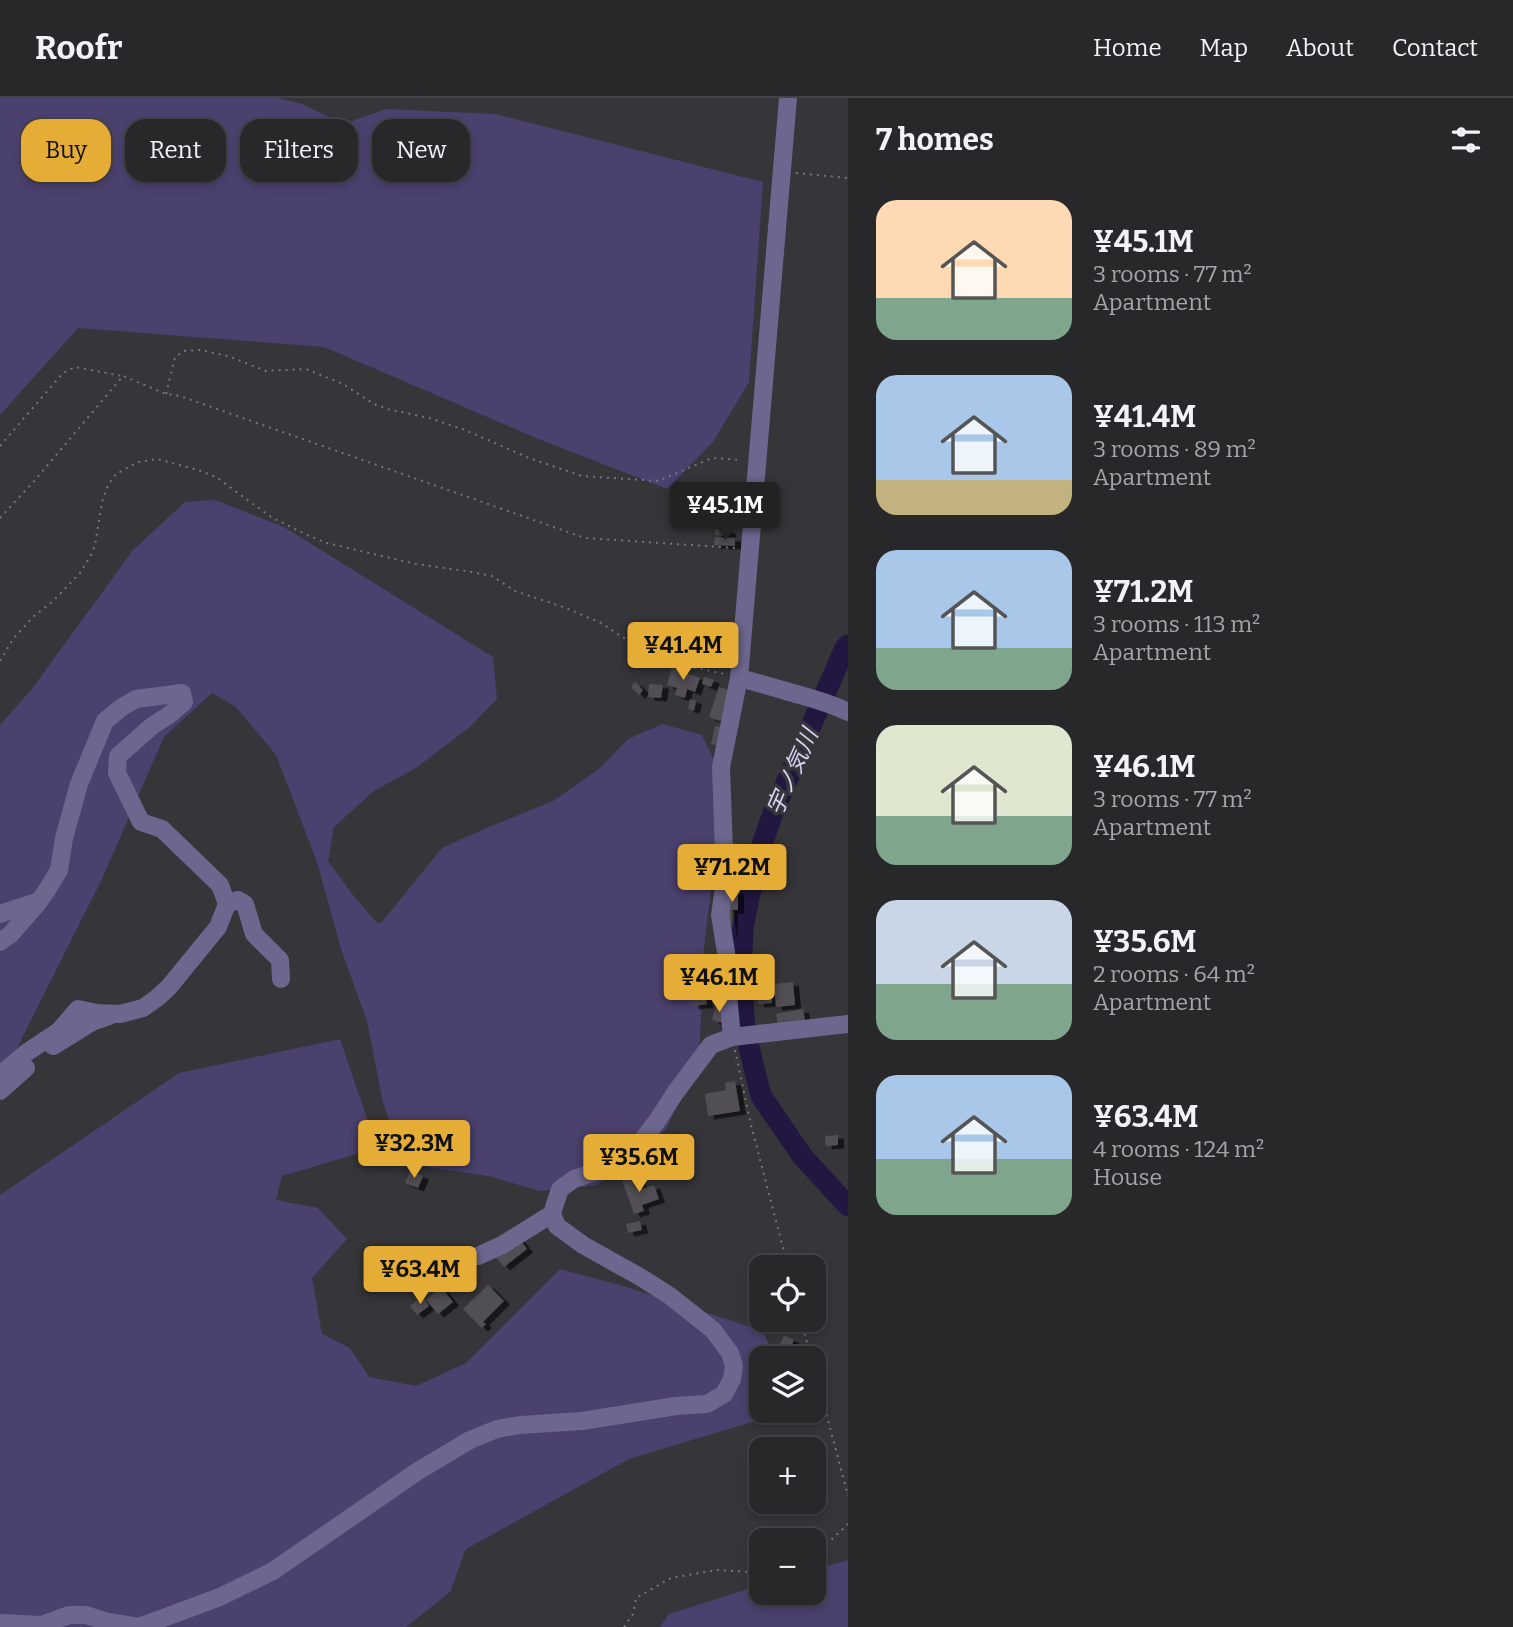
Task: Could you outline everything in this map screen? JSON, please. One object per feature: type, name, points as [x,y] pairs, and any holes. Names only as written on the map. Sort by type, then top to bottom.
[{"type":"street","points":[[732,1037],[726,952],[720,915],[725,880],[721,767],[739,678],[788,98]]},
{"type":"street","points":[[739,678],[821,700],[848,712]]},
{"type":"street","points":[[0,942],[10,935],[39,901],[59,870],[64,838],[79,784],[105,721],[136,699],[182,693],[184,702],[118,756],[117,774],[141,822],[162,829],[220,885],[227,904],[218,927],[158,998],[143,1008],[120,1014],[78,1009],[59,1031],[0,1075]]},
{"type":"street","points":[[227,904],[238,900],[245,904],[254,934],[280,960],[281,979]]},
{"type":"street","points":[[0,914],[39,901]]},
{"type":"street","points":[[0,1091],[63,1039],[92,1022],[115,1014]]},
{"type":"street","points":[[0,1623],[42,1625],[69,1615],[86,1615],[139,1627],[220,1597],[273,1571],[418,1471],[470,1440],[497,1429],[582,1421],[676,1406],[707,1404],[724,1394],[732,1379],[734,1366],[724,1343],[713,1330],[670,1296],[583,1245],[557,1226],[552,1214],[560,1189],[575,1179],[613,1166],[630,1156],[711,1045],[732,1037],[848,1024]]},
{"type":"street","points":[[478,1256],[502,1245],[552,1214]]},
{"type":"path","points":[[782,171],[848,178]]},
{"type":"path","points":[[166,394],[175,357],[184,351],[200,350],[228,356],[267,371],[306,369],[343,384],[374,404],[465,430],[529,458],[582,476],[658,481],[712,458],[757,461]]},
{"type":"path","points":[[0,446],[63,373],[75,367],[123,376],[166,394],[180,396],[585,538],[750,549]]},
{"type":"path","points":[[0,518],[123,376]]},
{"type":"path","points":[[0,661],[13,639],[33,617],[80,573],[95,545],[102,502],[108,485],[116,474],[138,462],[157,459],[216,477],[271,517],[309,537],[416,564],[492,576],[515,591],[601,623],[636,646],[687,666],[739,678]]},
{"type":"path","points":[[732,1037],[751,1125],[785,1255]]},
{"type":"path","points":[[826,1413],[848,1496]]},
{"type":"path","points":[[826,1544],[848,1524]]},
{"type":"path","points":[[624,1627],[633,1614],[636,1598],[671,1578],[717,1570],[749,1573]]},
{"type":"shaded area","points":[[0,98],[278,98],[302,104],[334,119],[240,119],[240,182],[358,182],[358,119],[386,109],[495,114],[763,182],[749,382],[713,442],[667,489],[536,438],[324,347],[78,328],[0,415]]},
{"type":"shaded area","points":[[215,500],[284,527],[493,657],[497,699],[470,727],[416,768],[374,791],[334,827],[328,861],[377,923],[381,923],[442,848],[553,801],[599,769],[628,739],[662,724],[702,735],[720,773],[718,835],[704,947],[699,1063],[666,1129],[628,1163],[597,1185],[540,1191],[488,1176],[433,1168],[402,1158],[383,1103],[367,1021],[341,949],[317,862],[276,755],[236,707],[212,693],[164,737],[102,879],[0,1082],[0,725],[31,690],[133,550],[185,502]]},
{"type":"shaded area","points":[[340,1039],[377,1148],[282,1176],[276,1200],[318,1208],[347,1239],[312,1278],[322,1334],[350,1348],[369,1377],[416,1386],[466,1363],[560,1269],[620,1285],[749,1326],[749,1332],[763,1332],[770,1346],[749,1346],[749,1423],[629,1459],[466,1549],[450,1592],[406,1627],[0,1627],[0,1195],[179,1073]]},
{"type":"shaded area","points":[[848,1560],[848,1627],[660,1627],[669,1614],[749,1589],[749,1605],[826,1605],[826,1566]]},
{"type":"building","points":[[736,502],[742,502],[741,521],[735,521]]},
{"type":"building","points":[[715,529],[730,530],[729,536],[715,535]]},
{"type":"building","points":[[715,537],[735,538],[735,546],[714,545]]},
{"type":"building","points":[[672,668],[700,678],[695,692],[687,689],[685,698],[675,695],[677,688],[667,685]]},
{"type":"building","points":[[704,677],[714,680],[711,687],[702,684]]},
{"type":"building","points":[[635,682],[643,690],[639,695],[631,687]]},
{"type":"building","points":[[649,684],[663,685],[661,698],[648,697]]},
{"type":"building","points":[[719,687],[736,692],[726,723],[709,717]]},
{"type":"building","points":[[690,699],[696,701],[694,710],[688,709]]},
{"type":"building","points":[[715,726],[723,727],[719,746],[711,744]]},
{"type":"building","points":[[735,843],[753,847],[745,875],[728,871]]},
{"type":"building","points":[[725,891],[738,891],[738,910],[732,910],[731,935]]},
{"type":"building","points":[[703,978],[707,1004],[693,1006],[689,980]]},
{"type":"building","points":[[793,982],[795,1005],[776,1007],[774,984]]},
{"type":"building","points":[[723,983],[726,1002],[716,1003],[713,984]]},
{"type":"building","points":[[771,986],[772,1003],[758,1004],[757,987]]},
{"type":"building","points":[[716,1006],[727,1009],[722,1023],[712,1020]]},
{"type":"building","points":[[803,1009],[805,1020],[778,1025],[776,1014]]},
{"type":"building","points":[[735,1081],[740,1111],[708,1116],[705,1094],[726,1090],[725,1083]]},
{"type":"building","points":[[838,1135],[838,1145],[826,1146],[825,1136]]},
{"type":"building","points":[[651,1154],[655,1169],[648,1171],[645,1156]]},
{"type":"building","points":[[410,1171],[423,1176],[418,1188],[405,1183]]},
{"type":"building","points":[[637,1175],[642,1189],[654,1185],[659,1199],[642,1205],[644,1211],[634,1214],[622,1180]]},
{"type":"building","points":[[640,1221],[642,1230],[628,1233],[626,1224]]},
{"type":"building","points":[[518,1237],[527,1249],[504,1267],[494,1255]]},
{"type":"building","points":[[488,1285],[504,1301],[483,1322],[486,1324],[482,1328],[463,1309]]},
{"type":"building","points":[[441,1287],[453,1302],[438,1314],[426,1300]]},
{"type":"building","points":[[422,1296],[429,1306],[417,1315],[410,1306]]},
{"type":"building","points":[[784,1335],[794,1340],[791,1346],[779,1346]]},
{"type":"waterway","name":"宇ノ気川","points":[[848,645],[773,813],[757,859],[743,928],[741,971],[745,1031],[761,1096],[803,1157],[848,1206]]}]
